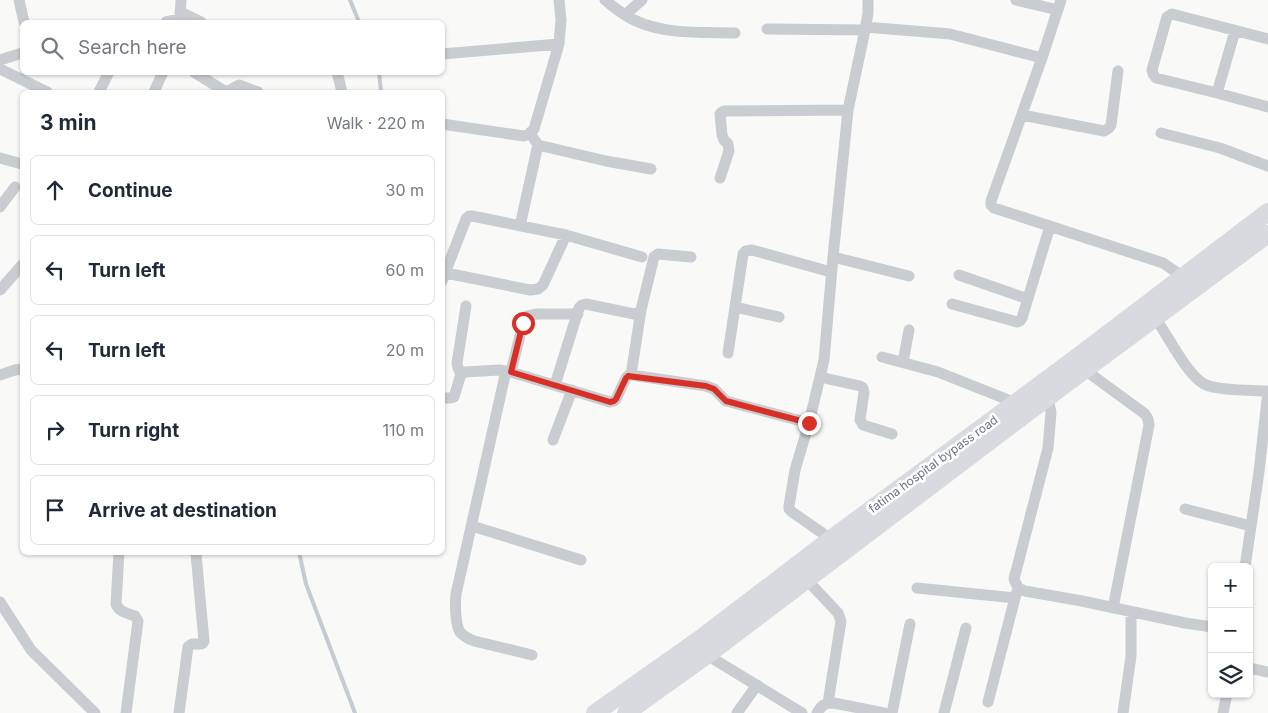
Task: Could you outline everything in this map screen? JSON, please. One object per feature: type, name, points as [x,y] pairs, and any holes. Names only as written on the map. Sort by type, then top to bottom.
[{"type":"highway","name":"fatima hospital bypass road","points":[[595,713],[704,636],[831,539],[868,522],[1048,398],[1085,370],[1150,312],[1182,276],[1268,212]]},
{"type":"highway","name":"fatima hospital bypass road","points":[[626,713],[707,655],[806,578],[868,522],[1016,403],[1268,234]]},
{"type":"street","points":[[19,0],[24,20]]},
{"type":"street","points":[[180,0],[180,18]]},
{"type":"street","points":[[445,124],[524,136],[530,134],[534,129],[559,44],[561,20],[559,0]]},
{"type":"street","points":[[605,0],[625,15],[646,26],[676,31],[735,33]]},
{"type":"street","points":[[625,15],[642,0]]},
{"type":"street","points":[[831,539],[789,509],[795,470],[809,423],[825,351],[831,272],[848,110],[868,13],[868,0]]},
{"type":"street","points":[[1016,0],[1059,5],[991,201],[991,206],[1163,263],[1182,276]]},
{"type":"street","points":[[1268,39],[1172,14],[1167,17],[1152,70],[1156,78],[1268,107]]},
{"type":"street","points":[[767,29],[865,28],[950,34],[1042,58]]},
{"type":"street","points":[[1217,93],[1235,31]]},
{"type":"street","points":[[445,54],[559,44]]},
{"type":"street","points":[[0,60],[20,54]]},
{"type":"street","points":[[0,69],[43,90]]},
{"type":"street","points":[[1022,115],[1104,131],[1111,125],[1118,70]]},
{"type":"street","points":[[100,90],[108,75]]},
{"type":"street","points":[[155,90],[162,75]]},
{"type":"street","points":[[199,75],[223,90]]},
{"type":"street","points":[[338,75],[342,90]]},
{"type":"street","points":[[230,90],[239,85],[248,90]]},
{"type":"street","points":[[720,178],[729,151],[728,144],[722,138],[720,114],[722,112],[848,110]]},
{"type":"street","points":[[1161,133],[1220,148],[1268,166]]},
{"type":"street","points":[[530,134],[538,145],[606,161],[651,168]]},
{"type":"street","points":[[520,226],[538,145]]},
{"type":"street","points":[[0,158],[20,163]]},
{"type":"street","points":[[0,190],[19,187]]},
{"type":"street","points":[[0,207],[19,187]]},
{"type":"street","points":[[445,274],[468,216],[566,235],[642,257]]},
{"type":"street","points":[[952,304],[1017,322],[1020,321],[1050,226]]},
{"type":"street","points":[[445,277],[530,290],[538,289],[543,285],[566,235]]},
{"type":"street","points":[[728,353],[743,254],[746,251],[752,250],[831,272]]},
{"type":"street","points":[[631,375],[640,310],[655,255],[691,257]]},
{"type":"street","points":[[833,257],[909,276]]},
{"type":"street","points":[[0,290],[20,267]]},
{"type":"street","points":[[959,275],[1028,299]]},
{"type":"street","points":[[555,385],[579,308],[582,305],[586,304],[634,314],[640,310]]},
{"type":"street","points":[[445,398],[454,397],[461,374],[457,363],[466,306]]},
{"type":"street","points":[[735,307],[779,317]]},
{"type":"street","points":[[1150,312],[1198,380],[1207,386],[1268,391],[1259,472],[1246,563]]},
{"type":"street","points":[[532,655],[474,642],[467,638],[459,630],[455,606],[456,594],[508,372],[523,323],[527,316],[537,314],[578,314]]},
{"type":"street","points":[[903,362],[909,330]]},
{"type":"street","points":[[882,357],[938,372],[1016,403]]},
{"type":"street","points":[[0,375],[20,369]]},
{"type":"street","points":[[1085,370],[1145,414],[1148,419],[1113,608]]},
{"type":"street","points":[[461,374],[508,372],[610,402],[616,399],[626,378],[631,375],[706,386],[714,389],[726,401],[809,423]]},
{"type":"street","points":[[820,378],[863,388],[861,423],[892,434]]},
{"type":"street","points":[[553,440],[572,390]]},
{"type":"street","points":[[988,702],[1017,593],[1014,579],[1048,448],[1051,412],[1048,398]]},
{"type":"street","points":[[1185,509],[1251,526]]},
{"type":"street","points":[[472,526],[581,560]]},
{"type":"street","points":[[119,555],[116,604],[121,611],[135,616],[138,622],[126,713]]},
{"type":"street","points":[[179,713],[188,647],[192,644],[201,644],[204,641],[196,555]]},
{"type":"street","points":[[806,578],[838,614],[841,622],[828,703]]},
{"type":"street","points":[[917,588],[1017,593],[1025,591],[1208,626]]},
{"type":"street","points":[[0,602],[31,650],[95,713]]},
{"type":"street","points":[[1123,713],[1131,656],[1131,612]]},
{"type":"street","points":[[892,713],[910,624]]},
{"type":"street","points":[[944,713],[966,628]]},
{"type":"street","points":[[707,655],[802,713]]},
{"type":"street","points":[[1253,669],[1268,672]]},
{"type":"street","points":[[737,713],[757,686]]},
{"type":"street","points":[[1224,713],[1226,698]]},
{"type":"street","points":[[817,713],[822,705],[828,703],[884,713]]},
{"type":"waterway","points":[[350,0],[358,20]]},
{"type":"waterway","points":[[379,75],[381,90]]},
{"type":"waterway","points":[[300,555],[306,584],[355,713]]},
{"type":"route","points":[[523,323],[511,372],[610,402],[616,399],[626,378],[631,375],[706,386],[714,389],[726,401],[809,423]]}]
